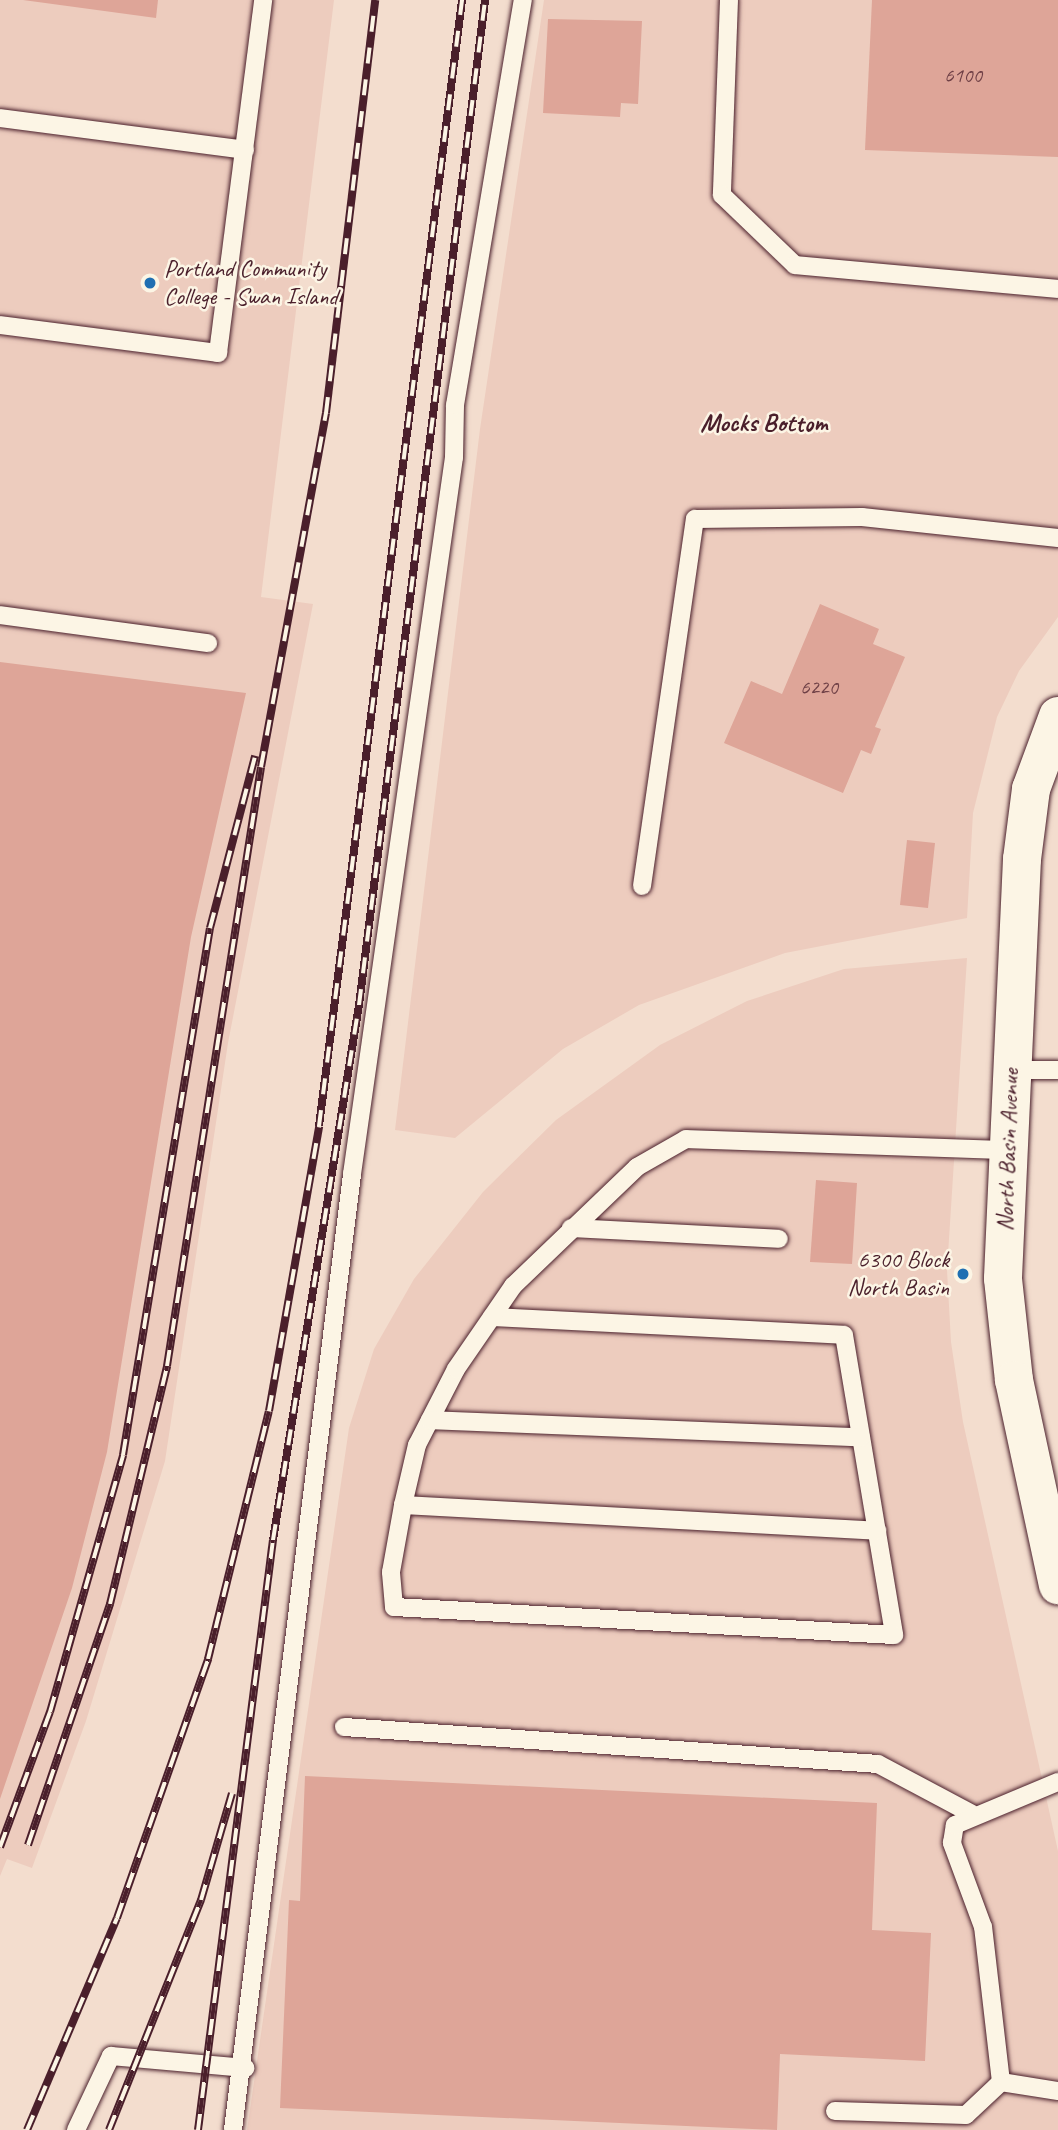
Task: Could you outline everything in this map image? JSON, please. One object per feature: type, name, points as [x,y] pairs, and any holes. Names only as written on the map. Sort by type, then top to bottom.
[{"type":"street","name":"North Basin Avenue","points":[[1057,1577],[1047,1483],[1005,1313],[1011,1070],[1026,824],[1031,789],[1058,716]]},
{"type":"lane","points":[[0,325],[218,353],[264,0]]},
{"type":"lane","points":[[233,2130],[245,2068],[352,1174],[454,457],[454,405],[523,0]]},
{"type":"lane","points":[[729,0],[723,195],[794,265],[1058,289]]},
{"type":"lane","points":[[0,118],[244,150]]},
{"type":"lane","points":[[642,886],[695,519],[862,517],[1058,538]]},
{"type":"lane","points":[[0,615],[208,643]]},
{"type":"lane","points":[[1011,1070],[1058,1070]]},
{"type":"lane","points":[[492,1317],[844,1335],[894,1635],[394,1607],[391,1573],[403,1505],[430,1420],[492,1317],[571,1228],[637,1167],[687,1139],[1008,1150]]},
{"type":"lane","points":[[571,1228],[779,1239]]},
{"type":"lane","points":[[430,1420],[861,1437]]},
{"type":"lane","points":[[403,1505],[877,1531]]},
{"type":"lane","points":[[344,1727],[877,1764],[971,1814]]},
{"type":"lane","points":[[1001,2082],[983,1927],[952,1843],[955,1825],[971,1814],[1058,1782]]},
{"type":"lane","points":[[76,2130],[111,2056],[245,2068]]},
{"type":"lane","points":[[1001,2082],[1058,2091]]},
{"type":"lane","points":[[835,2111],[966,2115],[1001,2082]]},
{"type":"shaded area","points":[[0,0],[334,0],[261,597],[313,604],[228,1043],[165,1461],[86,1721],[32,1868],[7,1859],[0,1876]]},
{"type":"shaded area","points":[[544,0],[1058,0],[1058,617],[1019,671],[997,717],[973,813],[967,918],[785,953],[639,1005],[563,1049],[455,1138],[395,1130],[480,429]]},
{"type":"shaded area","points":[[967,958],[947,1270],[951,1342],[963,1422],[1058,1851],[1058,2130],[247,2130],[349,1428],[374,1349],[414,1279],[483,1192],[556,1120],[660,1045],[747,1001],[844,969]]},
{"type":"building","points":[[23,0],[158,0],[156,18]]},
{"type":"building","points":[[872,0],[1058,0],[1058,157],[865,150]]},
{"type":"building","points":[[548,19],[642,21],[638,104],[621,103],[620,117],[543,113]]},
{"type":"building","points":[[820,604],[879,629],[873,644],[905,657],[875,727],[881,729],[871,754],[861,750],[843,793],[724,743],[751,681],[782,694]]},
{"type":"building","points":[[0,662],[246,693],[191,937],[107,1452],[72,1588],[0,1799]]},
{"type":"building","points":[[907,840],[935,843],[928,908],[900,905]]},
{"type":"building","points":[[816,1180],[857,1183],[852,1264],[810,1262]]},
{"type":"building","points":[[305,1776],[877,1803],[872,1930],[931,1933],[925,2061],[780,2054],[777,2130],[280,2108],[289,1900],[300,1901]]},
{"type":"railway","points":[[28,1845],[110,1604],[167,1366],[261,767],[326,413],[375,0]]},
{"type":"railway","points":[[27,2130],[117,1918],[208,1659],[269,1411],[319,1126],[462,0]]},
{"type":"railway","points":[[198,2130],[273,1540],[359,1005],[485,0]]},
{"type":"railway","points":[[0,1847],[50,1712],[123,1455],[210,928],[255,756]]},
{"type":"railway","points":[[109,2130],[201,1900],[232,1793]]},
{"type":"place","name":"Portland Community College - Swan Island","points":[[150,283]]},
{"type":"place","name":"6300 Block North Basin","points":[[963,1274]]},
{"type":"district","name":"Mocks Bottom","points":[[764,423]]}]
